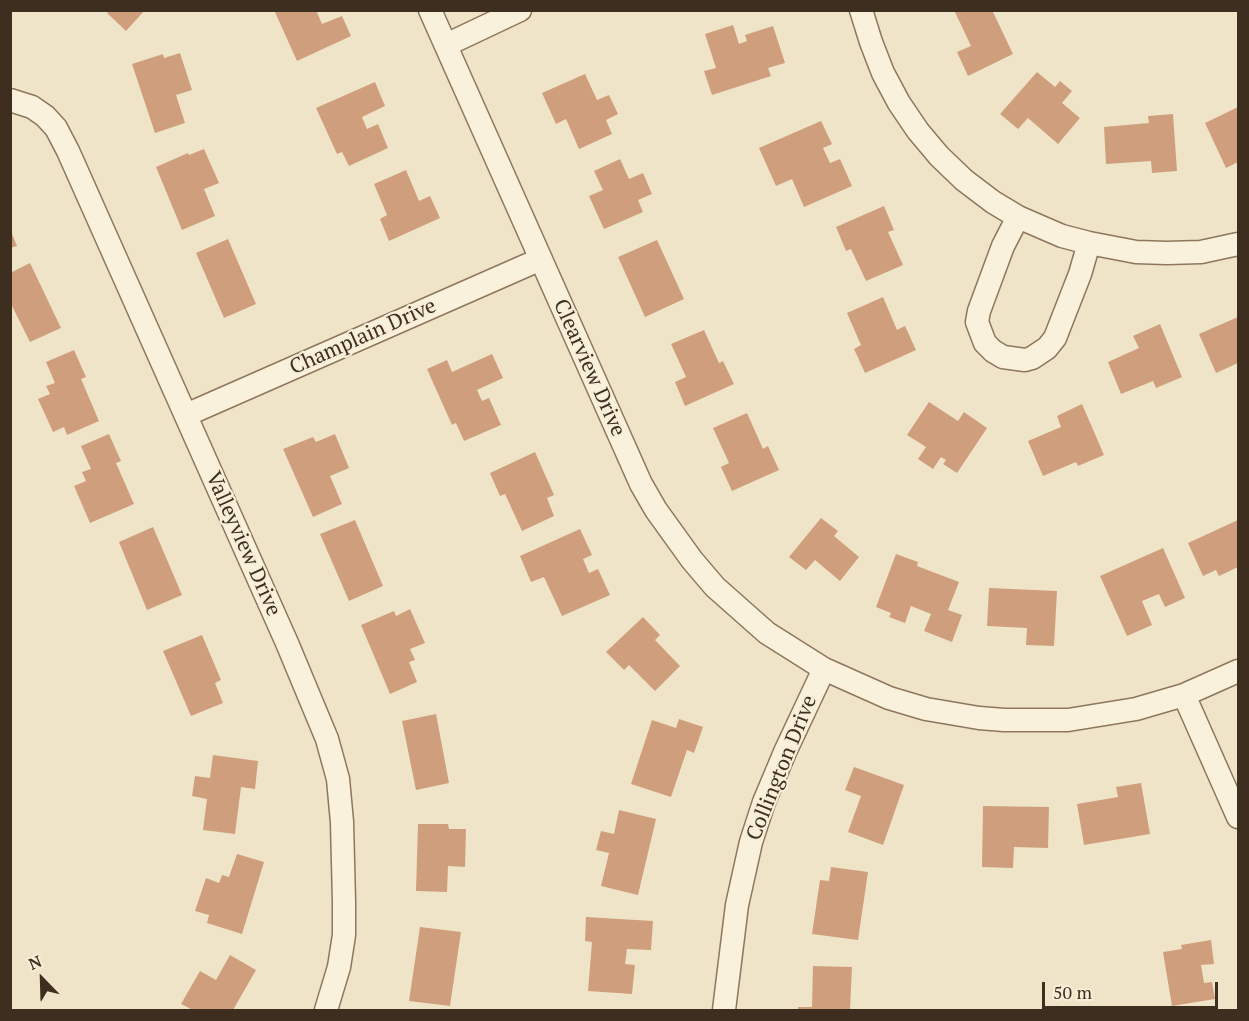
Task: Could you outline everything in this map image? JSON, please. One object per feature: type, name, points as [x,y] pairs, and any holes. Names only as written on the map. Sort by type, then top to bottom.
[{"type":"street","name":"Clearview Drive","points":[[430,10],[628,457],[656,510],[673,535],[715,587],[740,611],[767,633],[824,669],[889,698],[926,709],[979,718],[1068,720],[1101,716],[1184,695],[1239,671]]},
{"type":"street","points":[[446,45],[520,10]]},
{"type":"street","points":[[861,10],[883,73],[899,103],[918,131],[939,156],[964,180],[993,202],[1018,217],[1062,236],[1136,252],[1167,254],[1201,252],[1239,244]]},
{"type":"street","name":"Valleyview Drive","points":[[21,103],[45,116],[56,128],[68,151],[313,701],[327,739],[338,779],[342,822],[344,935],[339,967],[326,1011]]},
{"type":"street","points":[[1018,217],[1004,246],[977,322],[985,344],[1004,357],[1025,360],[1040,354],[1055,338],[1080,274],[1089,243]]},
{"type":"street","name":"Champlain Drive","points":[[186,415],[541,259]]},
{"type":"street","name":"Collington Drive","points":[[724,1011],[735,916],[751,842],[784,752],[824,669]]},
{"type":"street","points":[[1184,695],[1239,817]]},
{"type":"building","points":[[110,10],[145,10],[126,31],[107,13]]},
{"type":"building","points":[[274,10],[316,10],[322,24],[342,16],[351,36],[297,61]]},
{"type":"building","points":[[954,10],[992,10],[1013,54],[968,76],[957,52],[971,46]]},
{"type":"building","points":[[733,25],[739,44],[747,41],[745,35],[773,26],[785,63],[768,68],[771,76],[712,95],[704,71],[716,68],[705,34]]},
{"type":"building","points":[[180,53],[192,90],[176,95],[185,123],[155,133],[132,64],[163,54],[164,58]]},
{"type":"building","points":[[1037,72],[1055,87],[1060,81],[1072,91],[1062,103],[1080,118],[1058,144],[1028,118],[1018,129],[1000,114]]},
{"type":"building","points":[[585,74],[597,100],[609,95],[618,114],[606,120],[612,134],[579,149],[566,119],[556,124],[542,93]]},
{"type":"building","points":[[375,82],[385,106],[362,117],[367,129],[378,124],[388,148],[349,166],[342,152],[337,154],[316,108]]},
{"type":"building","points":[[1238,107],[1238,162],[1226,168],[1205,123]]},
{"type":"building","points":[[1173,114],[1177,171],[1152,173],[1151,161],[1106,164],[1104,127],[1149,123],[1148,116]]},
{"type":"building","points":[[821,121],[832,144],[823,148],[830,163],[840,159],[852,186],[804,207],[792,179],[776,186],[759,148]]},
{"type":"building","points":[[204,149],[219,183],[204,189],[215,216],[182,230],[156,167],[188,153],[189,155]]},
{"type":"building","points":[[620,159],[629,179],[643,173],[652,194],[638,200],[643,212],[604,229],[589,196],[603,190],[594,171]]},
{"type":"building","points":[[406,170],[419,201],[430,196],[440,218],[389,241],[380,219],[387,215],[374,184]]},
{"type":"building","points":[[884,206],[894,230],[888,232],[903,265],[866,281],[851,249],[846,251],[836,227]]},
{"type":"building","points":[[10,229],[17,246],[10,248]]},
{"type":"building","points":[[228,239],[256,304],[224,318],[196,253]]},
{"type":"building","points":[[657,240],[684,299],[645,317],[618,257]]},
{"type":"building","points":[[30,263],[61,328],[30,342],[10,302],[10,273]]},
{"type":"building","points":[[883,297],[897,330],[905,326],[916,350],[865,373],[854,349],[861,345],[847,313]]},
{"type":"building","points":[[1238,317],[1238,363],[1216,373],[1199,334]]},
{"type":"building","points":[[1160,324],[1182,377],[1156,388],[1153,381],[1121,394],[1108,362],[1139,348],[1133,336]]},
{"type":"building","points":[[704,330],[719,363],[723,361],[734,384],[685,406],[675,382],[686,377],[671,344]]},
{"type":"building","points":[[74,350],[86,377],[81,379],[99,421],[67,435],[64,427],[53,432],[38,399],[50,394],[46,386],[55,383],[46,362]]},
{"type":"building","points":[[492,354],[503,378],[477,390],[482,401],[489,398],[501,425],[464,441],[456,423],[452,425],[427,369],[447,360],[452,372]]},
{"type":"building","points":[[929,402],[958,421],[964,412],[987,428],[957,473],[943,464],[946,460],[941,457],[933,469],[918,459],[926,447],[907,435]]},
{"type":"building","points":[[1082,404],[1104,455],[1078,466],[1076,462],[1043,476],[1028,441],[1061,427],[1057,416]]},
{"type":"building","points":[[747,413],[763,449],[768,446],[779,470],[732,491],[721,467],[729,463],[713,428]]},
{"type":"building","points":[[109,434],[121,461],[116,463],[134,504],[90,523],[74,486],[86,481],[82,472],[91,469],[81,446]]},
{"type":"building","points":[[335,434],[349,468],[330,476],[342,504],[313,517],[283,449],[313,437],[316,442]]},
{"type":"building","points":[[535,452],[554,495],[547,498],[554,516],[522,531],[505,494],[500,496],[490,473]]},
{"type":"building","points":[[821,518],[838,531],[834,536],[859,557],[840,581],[815,560],[806,570],[789,557]]},
{"type":"building","points":[[355,520],[383,586],[349,601],[320,534]]},
{"type":"building","points":[[1238,520],[1238,567],[1219,576],[1216,570],[1203,576],[1188,543]]},
{"type":"building","points":[[153,527],[182,595],[147,610],[119,542]]},
{"type":"building","points":[[580,529],[592,555],[583,559],[589,573],[598,569],[610,595],[562,616],[544,577],[531,582],[520,556]]},
{"type":"building","points":[[1163,548],[1185,598],[1165,607],[1159,594],[1142,601],[1152,625],[1127,636],[1100,576]]},
{"type":"building","points":[[896,554],[918,562],[917,566],[959,582],[948,610],[962,615],[952,642],[924,631],[931,614],[911,606],[905,623],[889,617],[891,613],[876,607]]},
{"type":"building","points":[[989,588],[1057,591],[1054,646],[1026,645],[1027,628],[987,626]]},
{"type":"building","points":[[410,609],[425,643],[410,649],[415,660],[409,662],[417,682],[390,694],[361,625],[394,611],[396,616]]},
{"type":"building","points":[[643,617],[660,635],[655,640],[680,666],[655,691],[629,665],[624,670],[606,652]]},
{"type":"building","points":[[202,635],[221,680],[215,683],[223,703],[191,716],[163,651]]},
{"type":"building","points":[[436,714],[449,783],[416,790],[402,721]]},
{"type":"building","points":[[679,719],[703,727],[694,753],[687,750],[671,797],[631,784],[652,720],[676,728]]},
{"type":"building","points":[[213,755],[258,761],[255,789],[241,787],[235,834],[203,830],[207,799],[192,796],[195,776],[210,778]]},
{"type":"building","points":[[854,767],[904,785],[883,845],[848,832],[861,796],[845,790]]},
{"type":"building","points":[[1141,783],[1150,834],[1084,845],[1077,804],[1118,797],[1116,787]]},
{"type":"building","points":[[983,806],[1049,807],[1048,848],[1014,847],[1013,868],[982,867]]},
{"type":"building","points":[[619,810],[656,819],[638,895],[601,886],[609,853],[596,850],[601,831],[614,834]]},
{"type":"building","points":[[418,824],[448,824],[449,829],[466,829],[465,867],[448,866],[447,892],[416,891]]},
{"type":"building","points":[[237,854],[264,862],[242,934],[207,923],[209,915],[195,911],[206,878],[219,883],[222,875],[229,877]]},
{"type":"building","points":[[831,867],[868,872],[858,940],[812,934],[820,880],[829,881]]},
{"type":"building","points":[[586,917],[653,921],[651,950],[627,949],[625,964],[635,965],[632,994],[588,991],[592,942],[585,941]]},
{"type":"building","points":[[420,927],[461,932],[450,1006],[409,1001]]},
{"type":"building","points":[[1211,940],[1214,964],[1201,965],[1204,983],[1212,982],[1215,999],[1172,1006],[1163,952],[1182,949],[1181,945]]},
{"type":"building","points":[[230,955],[256,970],[233,1010],[193,1010],[181,1004],[200,971],[216,980]]},
{"type":"building","points":[[813,966],[852,967],[850,1010],[798,1010],[798,1007],[812,1007]]}]
